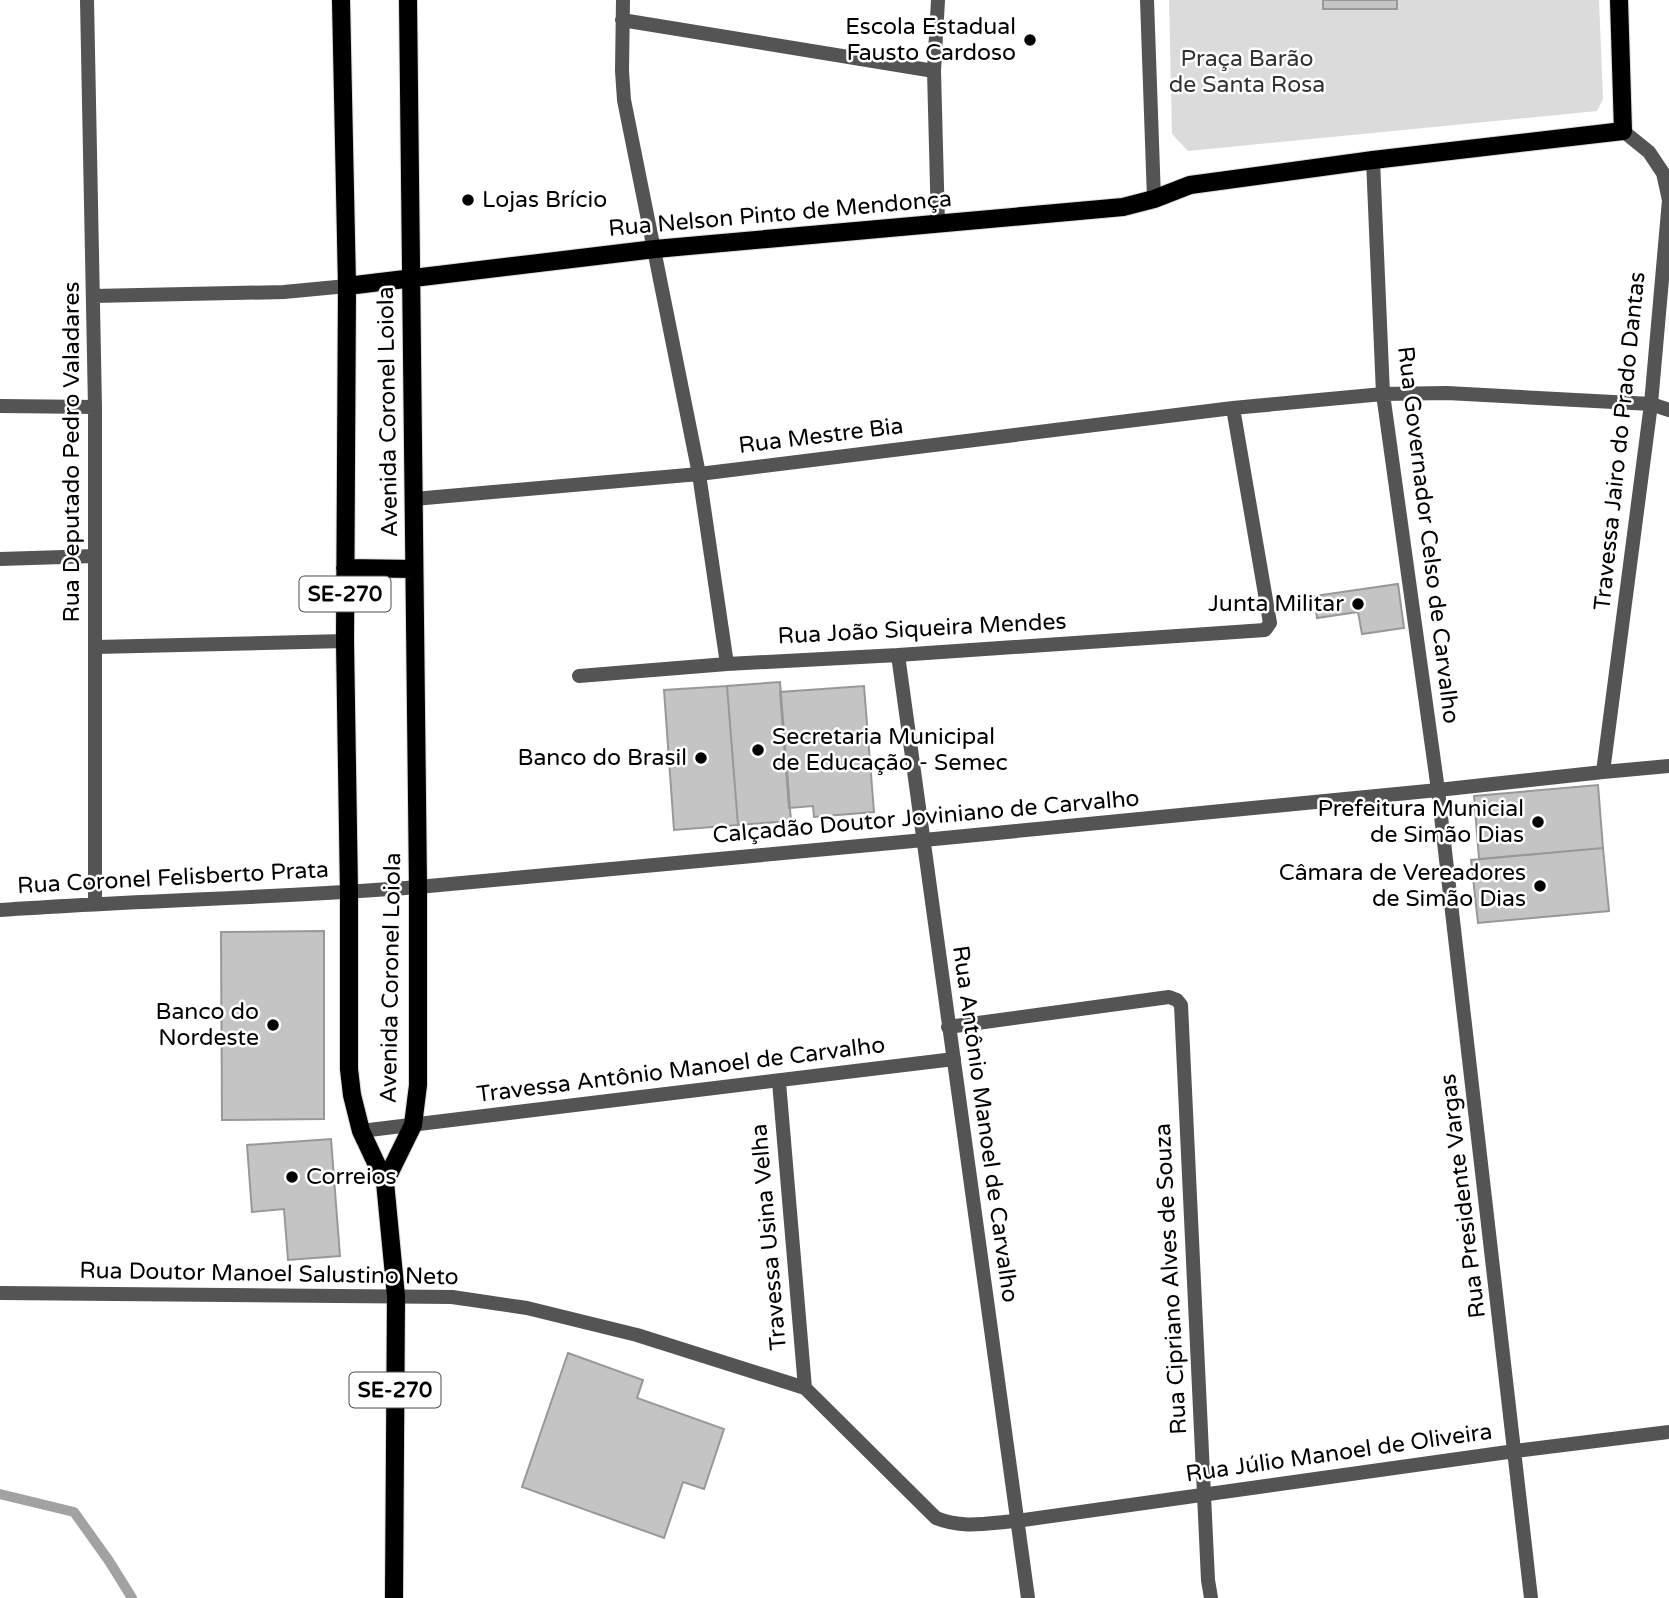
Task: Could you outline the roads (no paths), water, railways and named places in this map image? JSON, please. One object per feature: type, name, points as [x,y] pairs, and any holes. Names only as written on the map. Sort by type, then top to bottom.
[{"type":"main road","name":"Avenida Coronel Loiola","points":[[341,0],[347,286],[345,641],[349,1069],[361,1131],[385,1182]]},
{"type":"main road","name":"Avenida Coronel Loiola","points":[[385,1182],[413,1125],[418,1084],[408,0]]},
{"type":"main road","points":[[1154,199],[1190,185],[1373,160],[1623,131],[1619,0]]},
{"type":"main road","name":"Rua Nelson Pinto de Mendonça","points":[[347,286],[655,249],[1123,207],[1154,199]]},
{"type":"main road","points":[[345,568],[415,569]]},
{"type":"main road","name":"SE-270","points":[[385,1182],[396,1296],[394,1598]]},
{"type":"street","name":"Rua Deputado Pedro Valadares","points":[[86,0],[95,407],[95,903]]},
{"type":"street","points":[[622,0],[624,100],[699,474],[727,664]]},
{"type":"street","points":[[938,0],[934,71],[938,224]]},
{"type":"street","points":[[1147,0],[1154,199]]},
{"type":"street","points":[[622,20],[934,71]]},
{"type":"street","name":"Travessa Jairo do Prado Dantas","points":[[1604,772],[1651,404],[1668,232],[1668,200],[1663,173],[1649,152],[1623,131]]},
{"type":"street","name":"Rua Governador Celso de Carvalho","points":[[1373,160],[1383,394],[1438,790]]},
{"type":"street","points":[[93,296],[284,292],[347,286]]},
{"type":"street","name":"Rua Mestre Bia","points":[[414,499],[699,474],[1233,408],[1383,394],[1447,393],[1651,404],[1669,410]]},
{"type":"street","points":[[0,406],[95,407]]},
{"type":"street","name":"Rua João Siqueira Mendes","points":[[579,676],[1265,630],[1270,623],[1233,408]]},
{"type":"street","points":[[0,559],[95,556]]},
{"type":"street","points":[[96,647],[345,641]]},
{"type":"street","name":"Rua Antônio Manoel de Carvalho","points":[[898,655],[1028,1598]]},
{"type":"street","name":"Calçadão Doutor Joviniano de Carvalho","points":[[349,892],[924,841],[1669,766]]},
{"type":"street","name":"Rua Presidente Vargas","points":[[1438,790],[1531,1598]]},
{"type":"street","name":"Rua Coronel Felisberto Prata","points":[[0,910],[349,892]]},
{"type":"street","name":"Rua Cipriano Alves de Souza","points":[[948,1027],[1169,997],[1177,1000],[1181,1006],[1211,1598]]},
{"type":"street","name":"Travessa Antônio Manoel de Carvalho","points":[[361,1131],[954,1059]]},
{"type":"street","name":"Travessa Usina Velha","points":[[779,1082],[805,1388]]},
{"type":"street","name":"Rua Doutor Manoel Salustino Neto","points":[[0,1293],[452,1297],[527,1308],[637,1335],[805,1388],[936,1518],[960,1525],[1016,1521]]},
{"type":"street","name":"Rua Júlio Manoel de Oliveira","points":[[1016,1521],[1669,1432]]},
{"type":"waterway","points":[[0,1494],[74,1512],[132,1598]]},
{"type":"place","name":"Escola Estadual Fausto Cardoso","points":[[1030,40]]},
{"type":"place","name":"Lojas Brício","points":[[468,200]]},
{"type":"place","name":"Junta Militar","points":[[1358,604]]},
{"type":"place","name":"Secretaria Municipal de Educação - Semec","points":[[758,750]]},
{"type":"place","name":"Banco do Brasil","points":[[701,758]]},
{"type":"place","name":"Prefeitura Municial de Simão Dias","points":[[1538,822]]},
{"type":"place","name":"Câmara de Vereadores de Simão Dias","points":[[1540,886]]},
{"type":"place","name":"Banco do Nordeste","points":[[273,1025]]},
{"type":"place","name":"Correios","points":[[292,1177]]},
{"type":"park label","name":"Praça Barão de Santa Rosa","points":[[1247,72]]}]
